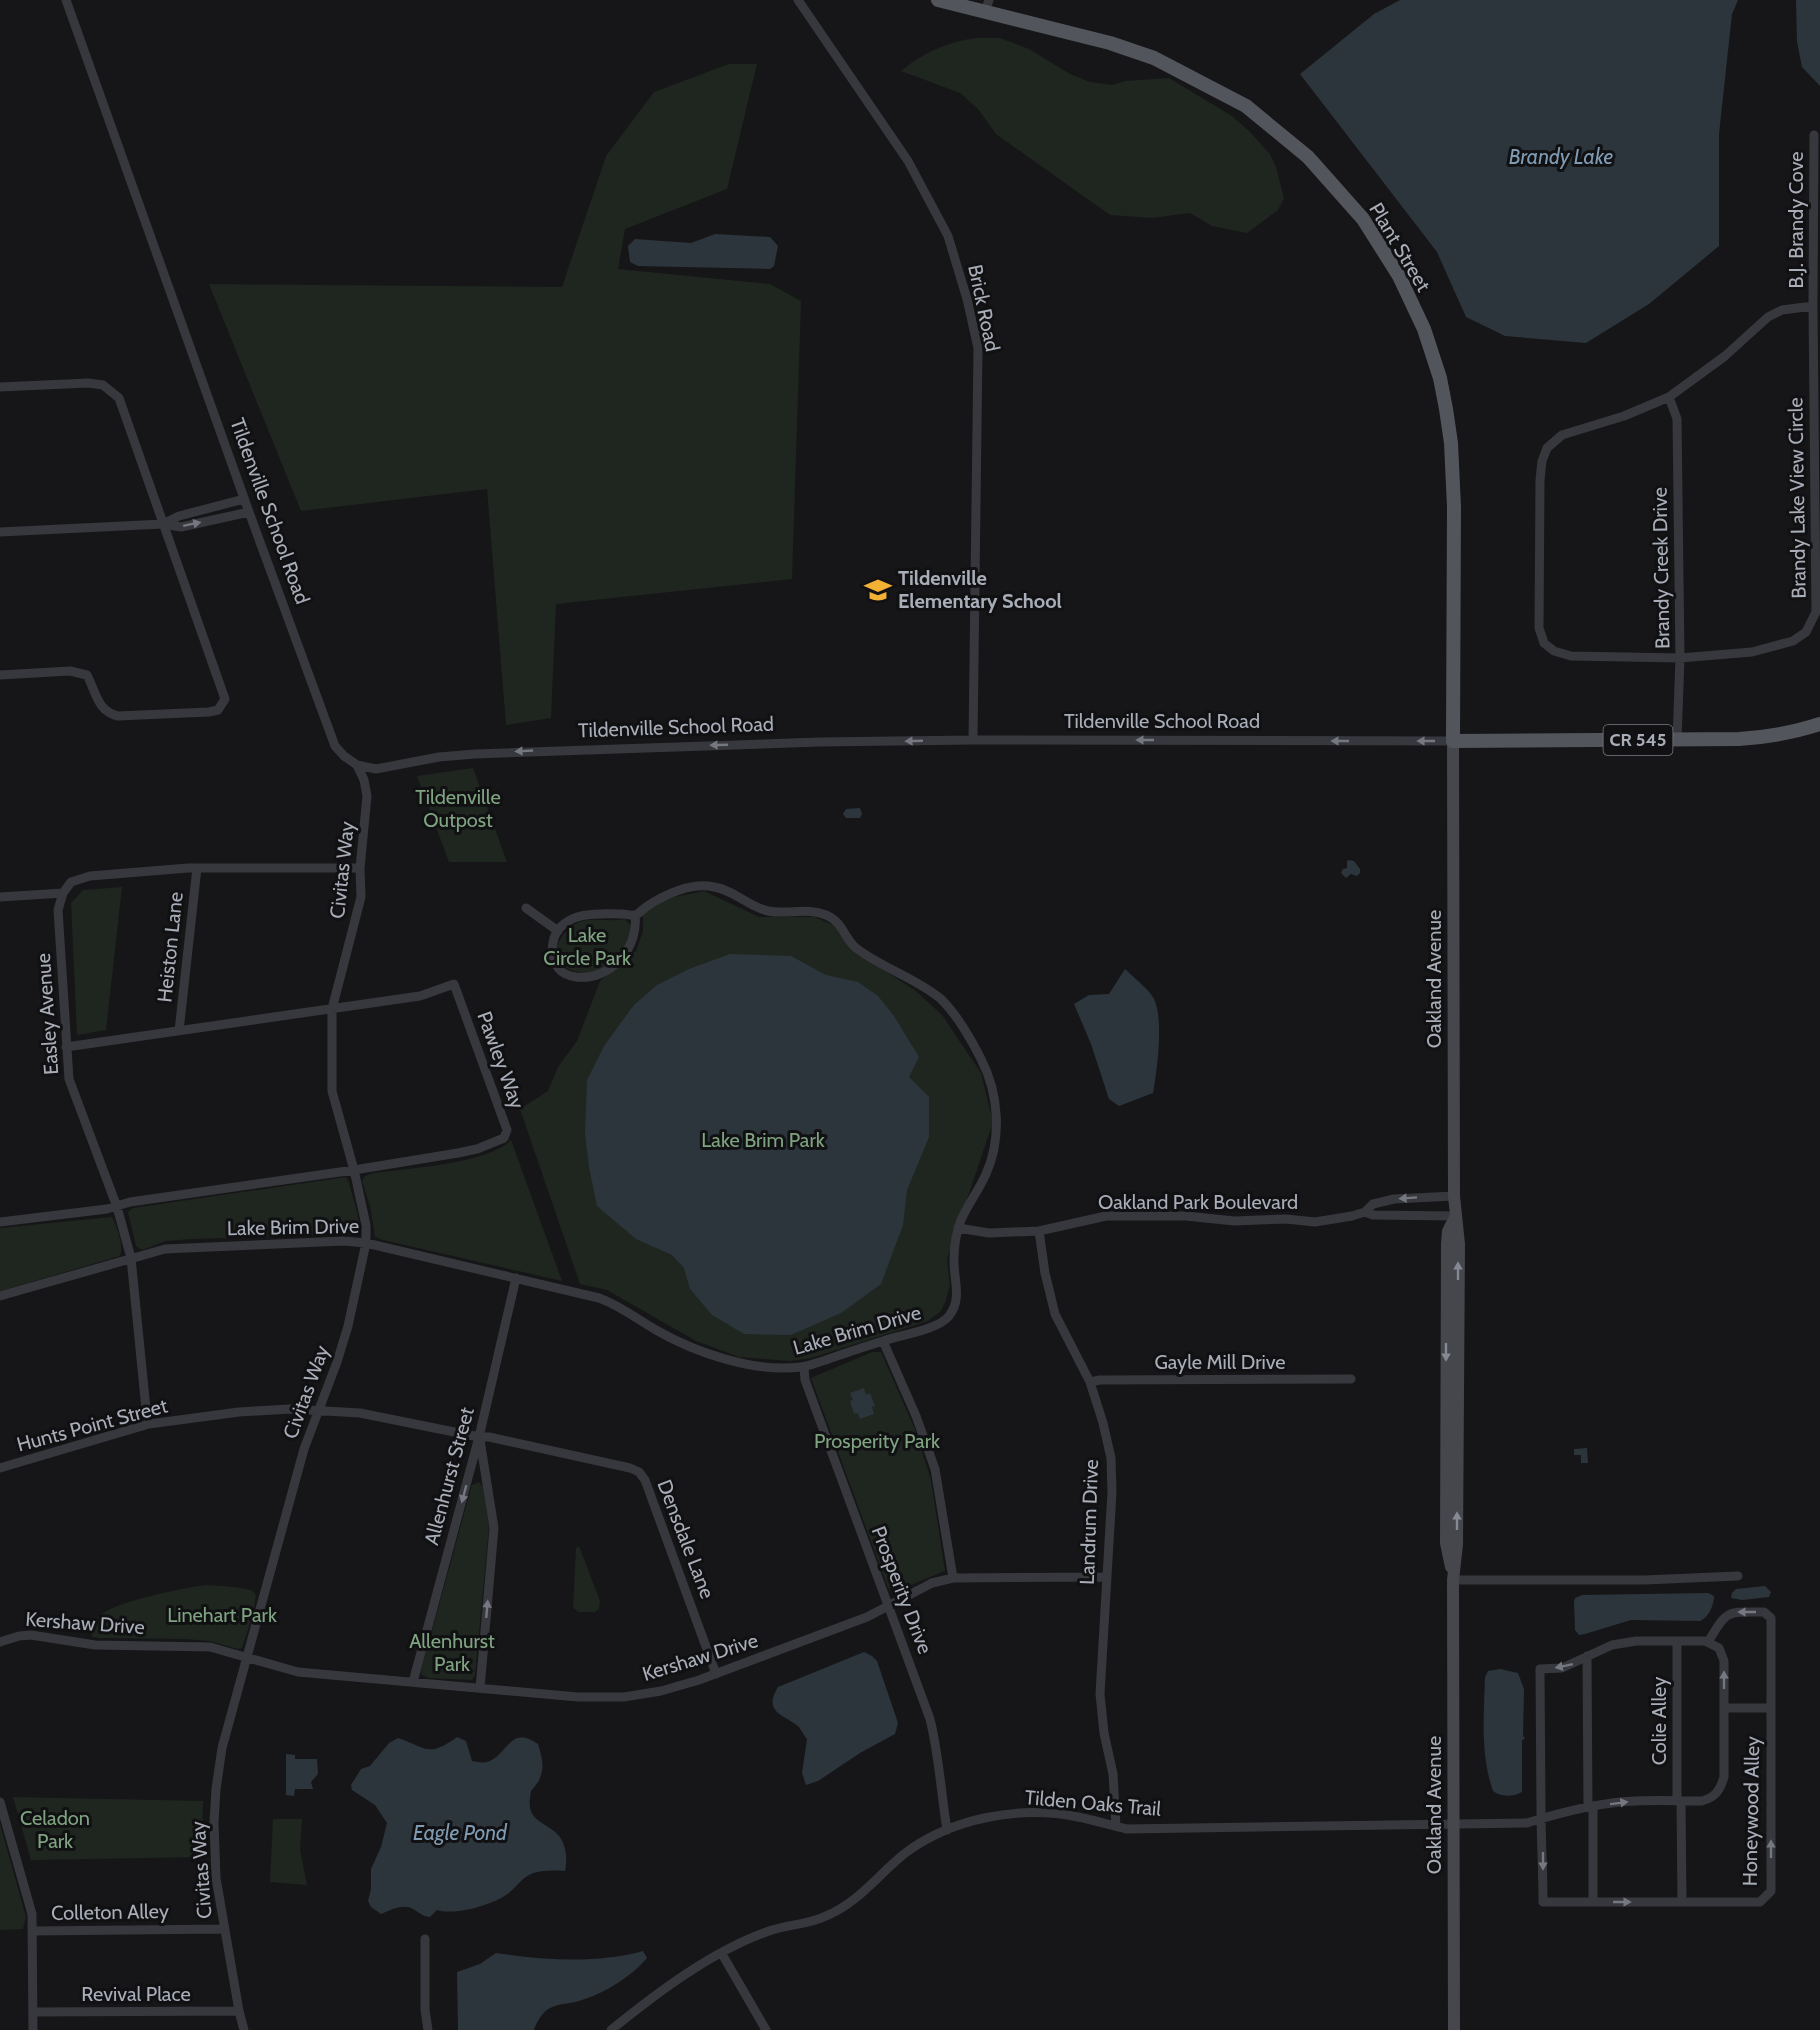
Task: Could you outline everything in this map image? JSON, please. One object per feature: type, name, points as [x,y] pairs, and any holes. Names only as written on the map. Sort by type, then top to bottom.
[{"type":"main road","name":"Plant Street","points":[[938,0],[987,6],[1154,58],[1246,106],[1308,157],[1363,219],[1399,276],[1424,329],[1440,378],[1446,410],[1451,443],[1454,507],[1454,741]]},
{"type":"main road","name":"Tildenville School Road","points":[[1454,741],[1677,740],[1768,737],[1793,733],[1820,724]]},
{"type":"street","name":"Tildenville School Road","points":[[65,0],[335,746],[357,765],[376,769],[439,757],[560,750],[973,740],[1454,741]]},
{"type":"street","name":"Brick Road","points":[[798,0],[908,161],[948,236],[967,299],[978,348],[973,740]]},
{"type":"street","name":"B.J. Brandy Cove","points":[[1813,306],[1815,135]]},
{"type":"street","name":"Brandy Lake View Circle","points":[[1813,306],[1816,612],[1806,632],[1793,641],[1752,652],[1680,658],[1571,656],[1554,651],[1544,643],[1539,628],[1540,480],[1542,461],[1547,448],[1562,435],[1624,416],[1669,397],[1725,356],[1768,317],[1782,310],[1813,306]]},
{"type":"street","points":[[0,387],[95,384],[103,385],[119,398],[225,699],[218,710],[209,712],[118,716],[108,714],[99,703],[95,689],[87,675],[70,671],[0,675]]},
{"type":"street","name":"Brandy Creek Drive","points":[[1669,397],[1677,419],[1680,658],[1677,740]]},
{"type":"street","points":[[163,524],[179,516],[244,499]]},
{"type":"street","points":[[0,532],[163,524],[182,527],[249,512]]},
{"type":"street","name":"Oakland Avenue","points":[[1454,741],[1454,1196],[1459,1244],[1457,1544],[1454,1580],[1454,2030]]},
{"type":"street","name":"Civitas Way","points":[[244,2030],[238,2011],[216,1878],[214,1822],[222,1748],[304,1449],[348,1326],[366,1243],[366,1225],[354,1170],[332,1091],[332,1009],[361,897],[360,868],[367,796],[364,780],[357,765]]},
{"type":"street","points":[[0,897],[63,893],[71,882],[90,876],[197,868],[360,868]]},
{"type":"street","name":"Heiston Lane","points":[[179,1031],[197,868]]},
{"type":"street","name":"Lake Brim Drive","points":[[0,1296],[131,1258],[183,1246],[343,1241],[366,1243],[581,1293],[611,1302],[657,1330],[713,1355],[777,1368],[804,1367],[934,1327],[948,1318],[956,1303],[954,1262],[958,1228],[987,1173],[994,1148],[997,1124],[994,1095],[982,1062],[957,1020],[940,999],[854,947],[844,929],[828,915],[804,910],[784,914],[763,910],[736,895],[713,886],[686,888],[672,893],[635,915]]},
{"type":"street","name":"Easley Avenue","points":[[63,893],[58,910],[69,1078],[117,1207],[131,1258],[149,1424]]},
{"type":"street","points":[[525,908],[558,930]]},
{"type":"street","points":[[584,915],[635,915],[636,926],[630,944],[621,961],[605,973],[587,978],[571,977],[560,971],[553,960],[551,948],[558,930],[570,919],[584,915]]},
{"type":"street","name":"Pawley Way","points":[[0,1222],[117,1207],[130,1202],[354,1170],[477,1149],[504,1138],[507,1130],[453,984],[420,996],[66,1047]]},
{"type":"street","name":"Oakland Park Boulevard","points":[[958,1228],[989,1233],[1039,1231],[1106,1216],[1186,1216],[1234,1221],[1286,1219],[1315,1222],[1365,1212],[1373,1204],[1394,1199],[1454,1196]]},
{"type":"street","name":"Oakland Park Boulevard","points":[[1365,1212],[1373,1215],[1456,1216]]},
{"type":"street","name":"Landrum Drive","points":[[1039,1231],[1055,1314],[1090,1382],[1104,1423],[1111,1458],[1112,1492],[1100,1694],[1104,1733],[1113,1774],[1116,1826]]},
{"type":"street","name":"Allenhurst Street","points":[[413,1682],[479,1437],[516,1278]]},
{"type":"street","points":[[884,1341],[916,1416],[935,1469],[953,1578]]},
{"type":"street","name":"Prosperity Drive","points":[[804,1367],[809,1390],[930,1719],[936,1744],[939,1782],[947,1830]]},
{"type":"street","name":"Gayle Mill Drive","points":[[1090,1382],[1100,1380],[1351,1379]]},
{"type":"street","name":"Hunts Point Street","points":[[0,1468],[149,1424],[238,1412],[290,1409],[360,1413],[479,1437]]},
{"type":"street","points":[[479,1437],[494,1528],[480,1688]]},
{"type":"street","name":"Densdale Lane","points":[[479,1437],[489,1437],[630,1468],[639,1472],[645,1480],[716,1674]]},
{"type":"street","points":[[887,1605],[932,1583],[953,1578],[1107,1576]]},
{"type":"street","points":[[1454,1580],[1644,1580],[1738,1576]]},
{"type":"street","name":"Kershaw Drive","points":[[0,1642],[19,1636],[32,1635],[95,1645],[210,1647],[298,1672],[578,1697],[624,1697],[661,1691],[716,1674],[867,1617],[887,1605]]},
{"type":"street","name":"Honeywood Alley","points":[[1541,1819],[1543,1902],[1760,1902],[1771,1890],[1771,1618],[1764,1611],[1731,1611],[1722,1619],[1708,1642]]},
{"type":"street","points":[[1541,1819],[1540,1669],[1562,1668],[1612,1645],[1636,1641],[1708,1642]]},
{"type":"street","name":"Colie Alley","points":[[1677,1641],[1682,1902]]},
{"type":"street","name":"Tilden Oaks Trail","points":[[611,2030],[651,1998],[702,1964],[769,1931],[826,1916],[858,1897],[888,1867],[907,1852],[947,1830],[998,1815],[1034,1813],[1076,1816],[1126,1829],[1527,1823],[1590,1807],[1636,1801],[1702,1801],[1713,1798],[1724,1777],[1724,1661],[1719,1648],[1708,1642]]},
{"type":"street","points":[[1587,1656],[1593,1902]]},
{"type":"street","points":[[1724,1708],[1771,1708]]},
{"type":"street","points":[[0,1802],[32,1914],[33,2030]]},
{"type":"street","name":"Colleton Alley","points":[[33,1931],[224,1929]]},
{"type":"street","points":[[424,1938],[425,2010],[428,2030]]},
{"type":"street","points":[[722,1954],[766,2030]]},
{"type":"street","name":"Revival Place","points":[[33,2012],[238,2011]]},
{"type":"green space","points":[[976,38],[1000,38],[1029,49],[1070,74],[1090,82],[1112,85],[1125,81],[1169,78],[1232,116],[1270,154],[1284,198],[1278,210],[1247,233],[1212,226],[1190,213],[1152,218],[1110,215],[996,134],[978,109],[960,93],[901,71],[918,58],[936,49]]},
{"type":"green space","points":[[729,64],[757,64],[727,189],[625,229],[618,269],[770,284],[801,301],[792,579],[556,604],[551,718],[506,725],[487,489],[301,511],[209,284],[562,287],[606,156],[654,92]]},
{"type":"green space","name":"Tildenville Outpost","points":[[473,768],[507,862],[449,862],[417,776]]},
{"type":"green space","points":[[122,887],[106,1030],[77,1035],[71,903],[83,890]]},
{"type":"green space","name":"Lake Brim Park","points":[[704,891],[759,917],[815,917],[839,928],[852,949],[916,991],[942,1015],[981,1073],[993,1122],[947,1259],[950,1285],[946,1300],[941,1311],[928,1321],[811,1358],[790,1361],[739,1357],[696,1341],[607,1290],[580,1284],[520,1109],[548,1091],[558,1067],[577,1041],[600,981],[636,951],[643,931],[643,914],[669,898]]},
{"type":"green space","name":"Lake Circle Park","points":[[625,919],[631,926],[624,948],[611,963],[597,971],[582,972],[569,969],[560,962],[556,951],[561,938],[573,925],[588,920]]},
{"type":"green space","points":[[511,1140],[562,1281],[375,1237],[370,1206],[362,1181],[365,1176],[466,1160],[484,1155]]},
{"type":"green space","points":[[346,1177],[358,1216],[357,1234],[192,1239],[166,1241],[142,1250],[136,1246],[128,1212],[133,1208]]},
{"type":"green space","points":[[112,1217],[121,1241],[120,1256],[0,1291],[0,1228]]},
{"type":"green space","name":"Prosperity Park","points":[[872,1352],[881,1352],[914,1427],[931,1480],[945,1571],[896,1591],[888,1588],[811,1378]]},
{"type":"green space","name":"Allenhurst Park","points":[[479,1482],[483,1487],[489,1527],[475,1675],[472,1680],[429,1678],[422,1675],[421,1671],[472,1485]]},
{"type":"green space","points":[[579,1546],[600,1601],[599,1609],[595,1612],[579,1612],[573,1608],[576,1548]]},
{"type":"green space","name":"Linehart Park","points":[[205,1585],[241,1588],[253,1591],[256,1595],[253,1614],[242,1648],[185,1639],[100,1638],[93,1637],[90,1632],[96,1619],[111,1608],[152,1596]]},
{"type":"green space","name":"Celadon Park","points":[[13,1797],[203,1801],[202,1857],[31,1860]]},
{"type":"green space","points":[[273,1819],[302,1819],[300,1849],[307,1885],[270,1882]]},
{"type":"green space","points":[[0,1824],[26,1917],[23,1929],[0,1930]]},
{"type":"water","name":"Brandy Lake","points":[[1400,0],[1738,0],[1732,14],[1719,134],[1719,246],[1649,304],[1586,343],[1505,336],[1466,317],[1437,252],[1300,74],[1374,14]]},
{"type":"water","points":[[1796,0],[1820,0],[1820,86],[1802,67],[1797,42]]},
{"type":"water","points":[[715,234],[770,237],[778,246],[774,266],[770,269],[638,266],[630,262],[628,246],[635,239],[691,243]]},
{"type":"water","points":[[860,808],[862,814],[860,818],[846,818],[843,814],[846,809]]},
{"type":"water","points":[[1349,860],[1354,861],[1360,873],[1357,876],[1351,874],[1346,878],[1341,873],[1347,868]]},
{"type":"water","name":"Lake Brim Park","points":[[730,954],[791,956],[826,975],[858,982],[878,996],[894,1016],[919,1057],[909,1077],[929,1097],[929,1137],[907,1190],[903,1225],[881,1284],[841,1313],[791,1335],[744,1334],[712,1315],[690,1289],[684,1268],[672,1255],[636,1239],[597,1206],[589,1167],[585,1133],[587,1080],[604,1046],[634,1005],[657,985],[689,969]]},
{"type":"water","points":[[1125,969],[1154,999],[1159,1019],[1159,1045],[1153,1093],[1119,1106],[1109,1099],[1091,1044],[1074,1004],[1089,995],[1109,994]]},
{"type":"water","points":[[864,1388],[866,1395],[870,1393],[875,1406],[872,1407],[874,1414],[860,1419],[858,1413],[854,1414],[850,1393]]},
{"type":"water","points":[[1587,1448],[1588,1463],[1581,1463],[1581,1455],[1574,1455],[1574,1449]]},
{"type":"water","points":[[1765,1586],[1771,1592],[1769,1597],[1742,1600],[1731,1598],[1736,1589]]},
{"type":"water","points":[[1708,1593],[1714,1596],[1713,1603],[1708,1614],[1700,1621],[1631,1620],[1585,1634],[1579,1635],[1575,1630],[1574,1602],[1575,1598],[1582,1595]]},
{"type":"water","points":[[864,1652],[877,1661],[898,1723],[895,1734],[860,1753],[818,1781],[806,1785],[802,1773],[807,1739],[799,1727],[777,1712],[773,1703],[774,1696],[778,1687]]},
{"type":"water","points":[[1500,1669],[1518,1673],[1524,1689],[1523,1736],[1525,1739],[1522,1740],[1522,1792],[1511,1795],[1493,1791],[1484,1749],[1485,1677],[1488,1671]]},
{"type":"water","name":"Eagle Pond","points":[[457,1737],[466,1741],[472,1761],[480,1762],[494,1759],[515,1739],[528,1739],[538,1744],[542,1757],[542,1769],[539,1780],[531,1791],[531,1812],[537,1820],[554,1831],[564,1844],[565,1871],[549,1870],[533,1873],[505,1896],[476,1908],[454,1911],[437,1910],[430,1917],[409,1907],[397,1908],[381,1914],[371,1907],[368,1901],[371,1889],[371,1869],[381,1847],[387,1823],[375,1805],[352,1790],[351,1785],[361,1769],[370,1766],[389,1743],[398,1738],[422,1748],[433,1749]]},
{"type":"water","points":[[286,1754],[295,1755],[295,1759],[317,1759],[318,1774],[311,1782],[313,1789],[295,1789],[294,1796],[286,1795]]},
{"type":"water","points":[[643,1951],[647,1958],[626,1977],[591,1997],[550,2008],[540,2018],[534,2030],[458,2030],[457,1972],[480,1964],[496,1953],[570,1960],[607,1958]]},
{"type":"place","name":"Tildenville Elementary School","points":[[878,590]]}]
